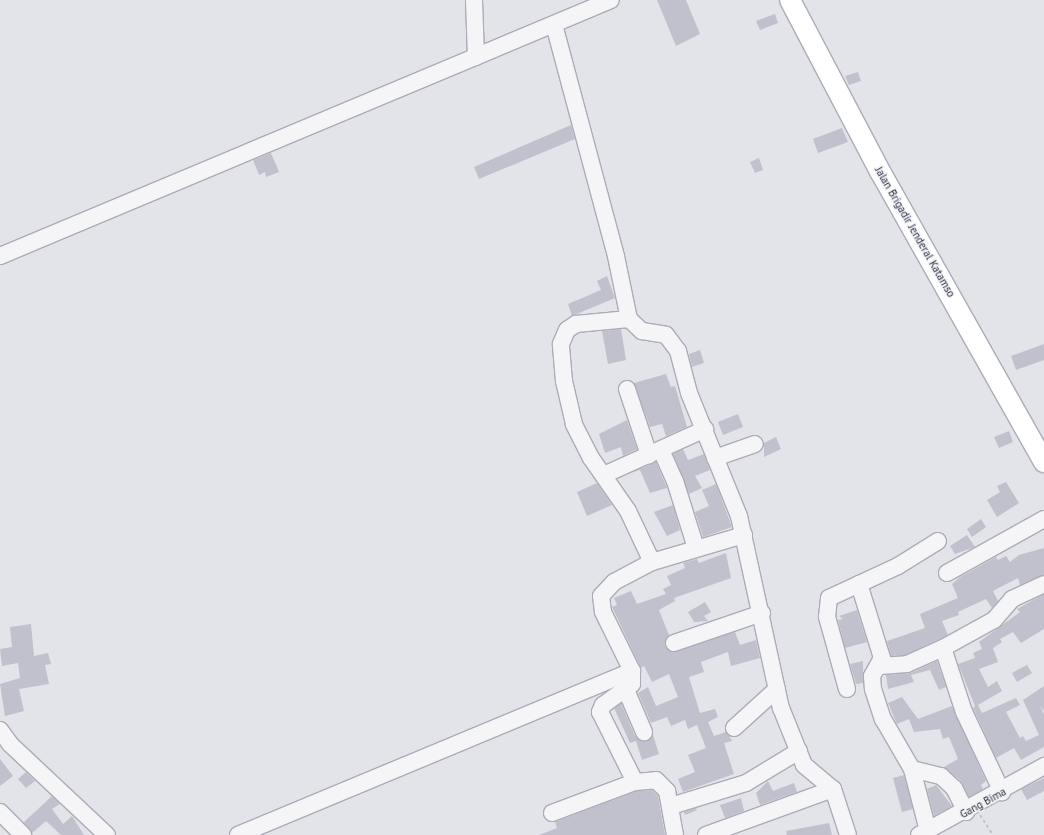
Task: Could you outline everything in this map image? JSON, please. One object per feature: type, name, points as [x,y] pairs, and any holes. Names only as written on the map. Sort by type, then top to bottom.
[{"type":"main road","name":"Jalan Brigadir Jenderal Katamso","points":[[790,0],[881,173],[1044,462]]},
{"type":"street","points":[[474,0],[476,57]]},
{"type":"street","points":[[0,256],[611,0]]},
{"type":"street","points":[[554,24],[616,256],[628,319],[642,330],[670,337],[744,535],[762,613],[781,708],[810,773],[833,789],[848,835]]},
{"type":"street","points":[[628,319],[576,324],[567,330],[562,340],[564,381],[574,424],[591,458],[606,474],[652,562]]},
{"type":"street","points":[[627,389],[655,453],[676,482],[696,548]]},
{"type":"street","points":[[606,474],[705,429]]},
{"type":"street","points":[[715,458],[755,444]]},
{"type":"street","points":[[947,574],[1044,519]]},
{"type":"street","points":[[635,782],[600,712],[603,705],[626,690],[633,683],[632,670],[603,612],[601,596],[614,582],[652,562],[744,535]]},
{"type":"street","points":[[847,689],[827,617],[828,603],[834,594],[859,584],[938,541]]},
{"type":"street","points":[[859,584],[880,651],[880,666],[872,676],[872,689],[883,719],[912,770],[923,833]]},
{"type":"street","points":[[880,666],[907,664],[943,648],[994,620],[1012,599],[1044,584]]},
{"type":"street","points":[[674,643],[762,613]]},
{"type":"street","points":[[943,648],[964,712],[1002,792]]},
{"type":"street","points":[[238,835],[632,670]]},
{"type":"street","points":[[734,728],[777,689]]},
{"type":"street","points":[[626,690],[644,732]]},
{"type":"street","points":[[0,730],[10,744],[107,835]]},
{"type":"street","points":[[671,806],[746,783],[799,751]]},
{"type":"street","name":"Gang Bima","points":[[923,833],[1002,792],[1044,766]]},
{"type":"street","points":[[912,770],[941,776],[954,788],[971,809]]},
{"type":"street","points":[[552,813],[635,782],[649,779],[661,783],[671,806],[675,835]]},
{"type":"street","points":[[706,835],[833,789]]},
{"type":"street","points":[[0,812],[23,835]]},
{"type":"path","points":[[971,809],[993,835]]},
{"type":"building","points":[[657,0],[686,0],[700,34],[676,46]]},
{"type":"building","points":[[775,14],[778,23],[760,30],[756,21]]},
{"type":"building","points":[[858,72],[861,81],[849,85],[845,76]]},
{"type":"building","points":[[571,125],[575,139],[479,179],[474,167]]},
{"type":"building","points":[[842,128],[848,142],[818,153],[813,139]]},
{"type":"building","points":[[271,153],[279,172],[266,177],[265,172],[259,175],[253,160]]},
{"type":"building","points":[[759,158],[763,170],[755,173],[750,162]]},
{"type":"building","points":[[607,276],[615,298],[572,316],[568,304],[601,290],[597,281]]},
{"type":"building","points":[[621,329],[626,360],[608,364],[602,331]]},
{"type":"building","points":[[1044,344],[1044,360],[1016,370],[1011,356]]},
{"type":"building","points":[[700,350],[704,363],[692,367],[689,354]]},
{"type":"building","points":[[666,374],[671,387],[675,386],[687,427],[666,436],[662,424],[650,427],[634,383]]},
{"type":"building","points":[[738,414],[743,427],[723,435],[718,422]]},
{"type":"building","points":[[627,420],[637,449],[623,456],[621,447],[605,453],[599,434]]},
{"type":"building","points":[[1009,431],[1013,442],[999,448],[994,437]]},
{"type":"building","points":[[776,437],[781,449],[764,457],[764,443]]},
{"type":"building","points":[[683,449],[688,460],[704,454],[710,470],[695,476],[702,488],[689,494],[673,454]]},
{"type":"building","points":[[656,462],[667,488],[650,493],[640,470],[631,473]]},
{"type":"building","points":[[1006,482],[1019,503],[997,517],[987,500],[1000,492],[997,486]]},
{"type":"building","points":[[597,483],[612,505],[587,516],[577,492]]},
{"type":"building","points":[[716,484],[732,527],[703,537],[695,512],[709,506],[702,490]]},
{"type":"building","points":[[673,505],[680,530],[667,536],[654,512]]},
{"type":"building","points":[[981,519],[986,527],[972,537],[967,529]]},
{"type":"building","points":[[967,535],[975,547],[955,554],[950,546]]},
{"type":"building","points":[[1044,548],[1044,575],[1020,585],[1018,578],[993,591],[998,601],[992,608],[986,599],[958,612],[959,615],[942,621],[948,635],[905,655],[891,656],[887,641],[925,628],[920,614],[958,598],[952,584],[960,577],[996,557],[998,560],[1006,556],[1010,562],[1019,555]]},
{"type":"building","points":[[726,553],[731,578],[674,598],[675,601],[659,610],[669,635],[665,646],[672,652],[735,632],[740,645],[756,640],[760,658],[731,666],[728,652],[701,662],[704,672],[689,677],[700,713],[715,709],[718,717],[708,722],[714,736],[726,732],[732,741],[724,743],[734,774],[683,792],[678,779],[695,772],[688,755],[706,748],[697,725],[688,729],[685,720],[671,726],[667,717],[651,723],[638,693],[648,687],[656,706],[678,697],[669,674],[652,682],[644,666],[641,668],[612,607],[617,605],[614,598],[631,591],[637,604],[666,594],[663,589],[671,585],[667,576],[685,568],[683,563],[697,559],[699,563]]},
{"type":"building","points":[[1044,594],[1044,629],[1021,643],[1013,632],[1000,639],[1002,642],[993,648],[998,662],[979,669],[988,687],[997,681],[1002,691],[978,705],[982,713],[1016,698],[1020,705],[1006,712],[1020,738],[1023,736],[1026,741],[1039,735],[1023,700],[1044,686],[1044,711],[1040,706],[1044,714],[1044,747],[1021,760],[1014,748],[996,758],[973,708],[975,706],[958,664],[975,658],[973,653],[982,649],[979,642],[1020,612],[1017,609]]},
{"type":"building","points":[[705,602],[711,612],[704,616],[708,621],[694,622],[688,612]]},
{"type":"building","points":[[857,610],[867,642],[845,648],[838,620],[843,619],[839,616]]},
{"type":"building","points":[[31,624],[34,656],[48,653],[51,664],[45,665],[49,684],[19,689],[24,711],[5,716],[0,684],[20,678],[18,663],[2,666],[0,649],[12,647],[10,627]]},
{"type":"building","points":[[863,661],[863,683],[856,684],[850,664]]},
{"type":"building","points":[[937,661],[946,687],[939,690],[930,670],[911,675],[914,682],[888,689],[886,675],[911,673]]},
{"type":"building","points":[[1027,665],[1032,673],[1017,682],[1012,673]]},
{"type":"building","points":[[902,697],[918,719],[952,706],[986,781],[981,785],[983,789],[969,797],[961,781],[944,767],[958,759],[949,737],[943,739],[940,729],[914,732],[909,719],[897,724],[888,703]]},
{"type":"building","points":[[621,703],[635,736],[643,741],[653,735],[659,754],[642,760],[636,741],[630,743],[614,708]]},
{"type":"building","points":[[0,759],[13,776],[0,786]]},
{"type":"building","points":[[26,772],[35,781],[26,788],[18,779]]},
{"type":"building","points":[[904,775],[913,809],[902,812],[893,778]]},
{"type":"building","points":[[1044,778],[1044,791],[1027,800],[1021,789]]},
{"type":"building","points":[[768,781],[773,791],[794,783],[797,792],[760,805],[756,793]]},
{"type":"building","points":[[936,785],[952,806],[934,816],[927,789]]},
{"type":"building","points":[[652,790],[658,796],[665,835],[539,835],[557,828],[555,822],[637,791]]},
{"type":"building","points":[[52,796],[60,804],[52,809],[63,824],[72,816],[84,835],[61,835],[46,821],[32,833],[24,822]]},
{"type":"building","points":[[741,798],[744,811],[725,818],[720,805]]},
{"type":"building","points":[[696,808],[697,810],[685,815],[684,812]]},
{"type":"building","points":[[829,823],[832,835],[787,835],[786,831]]}]
